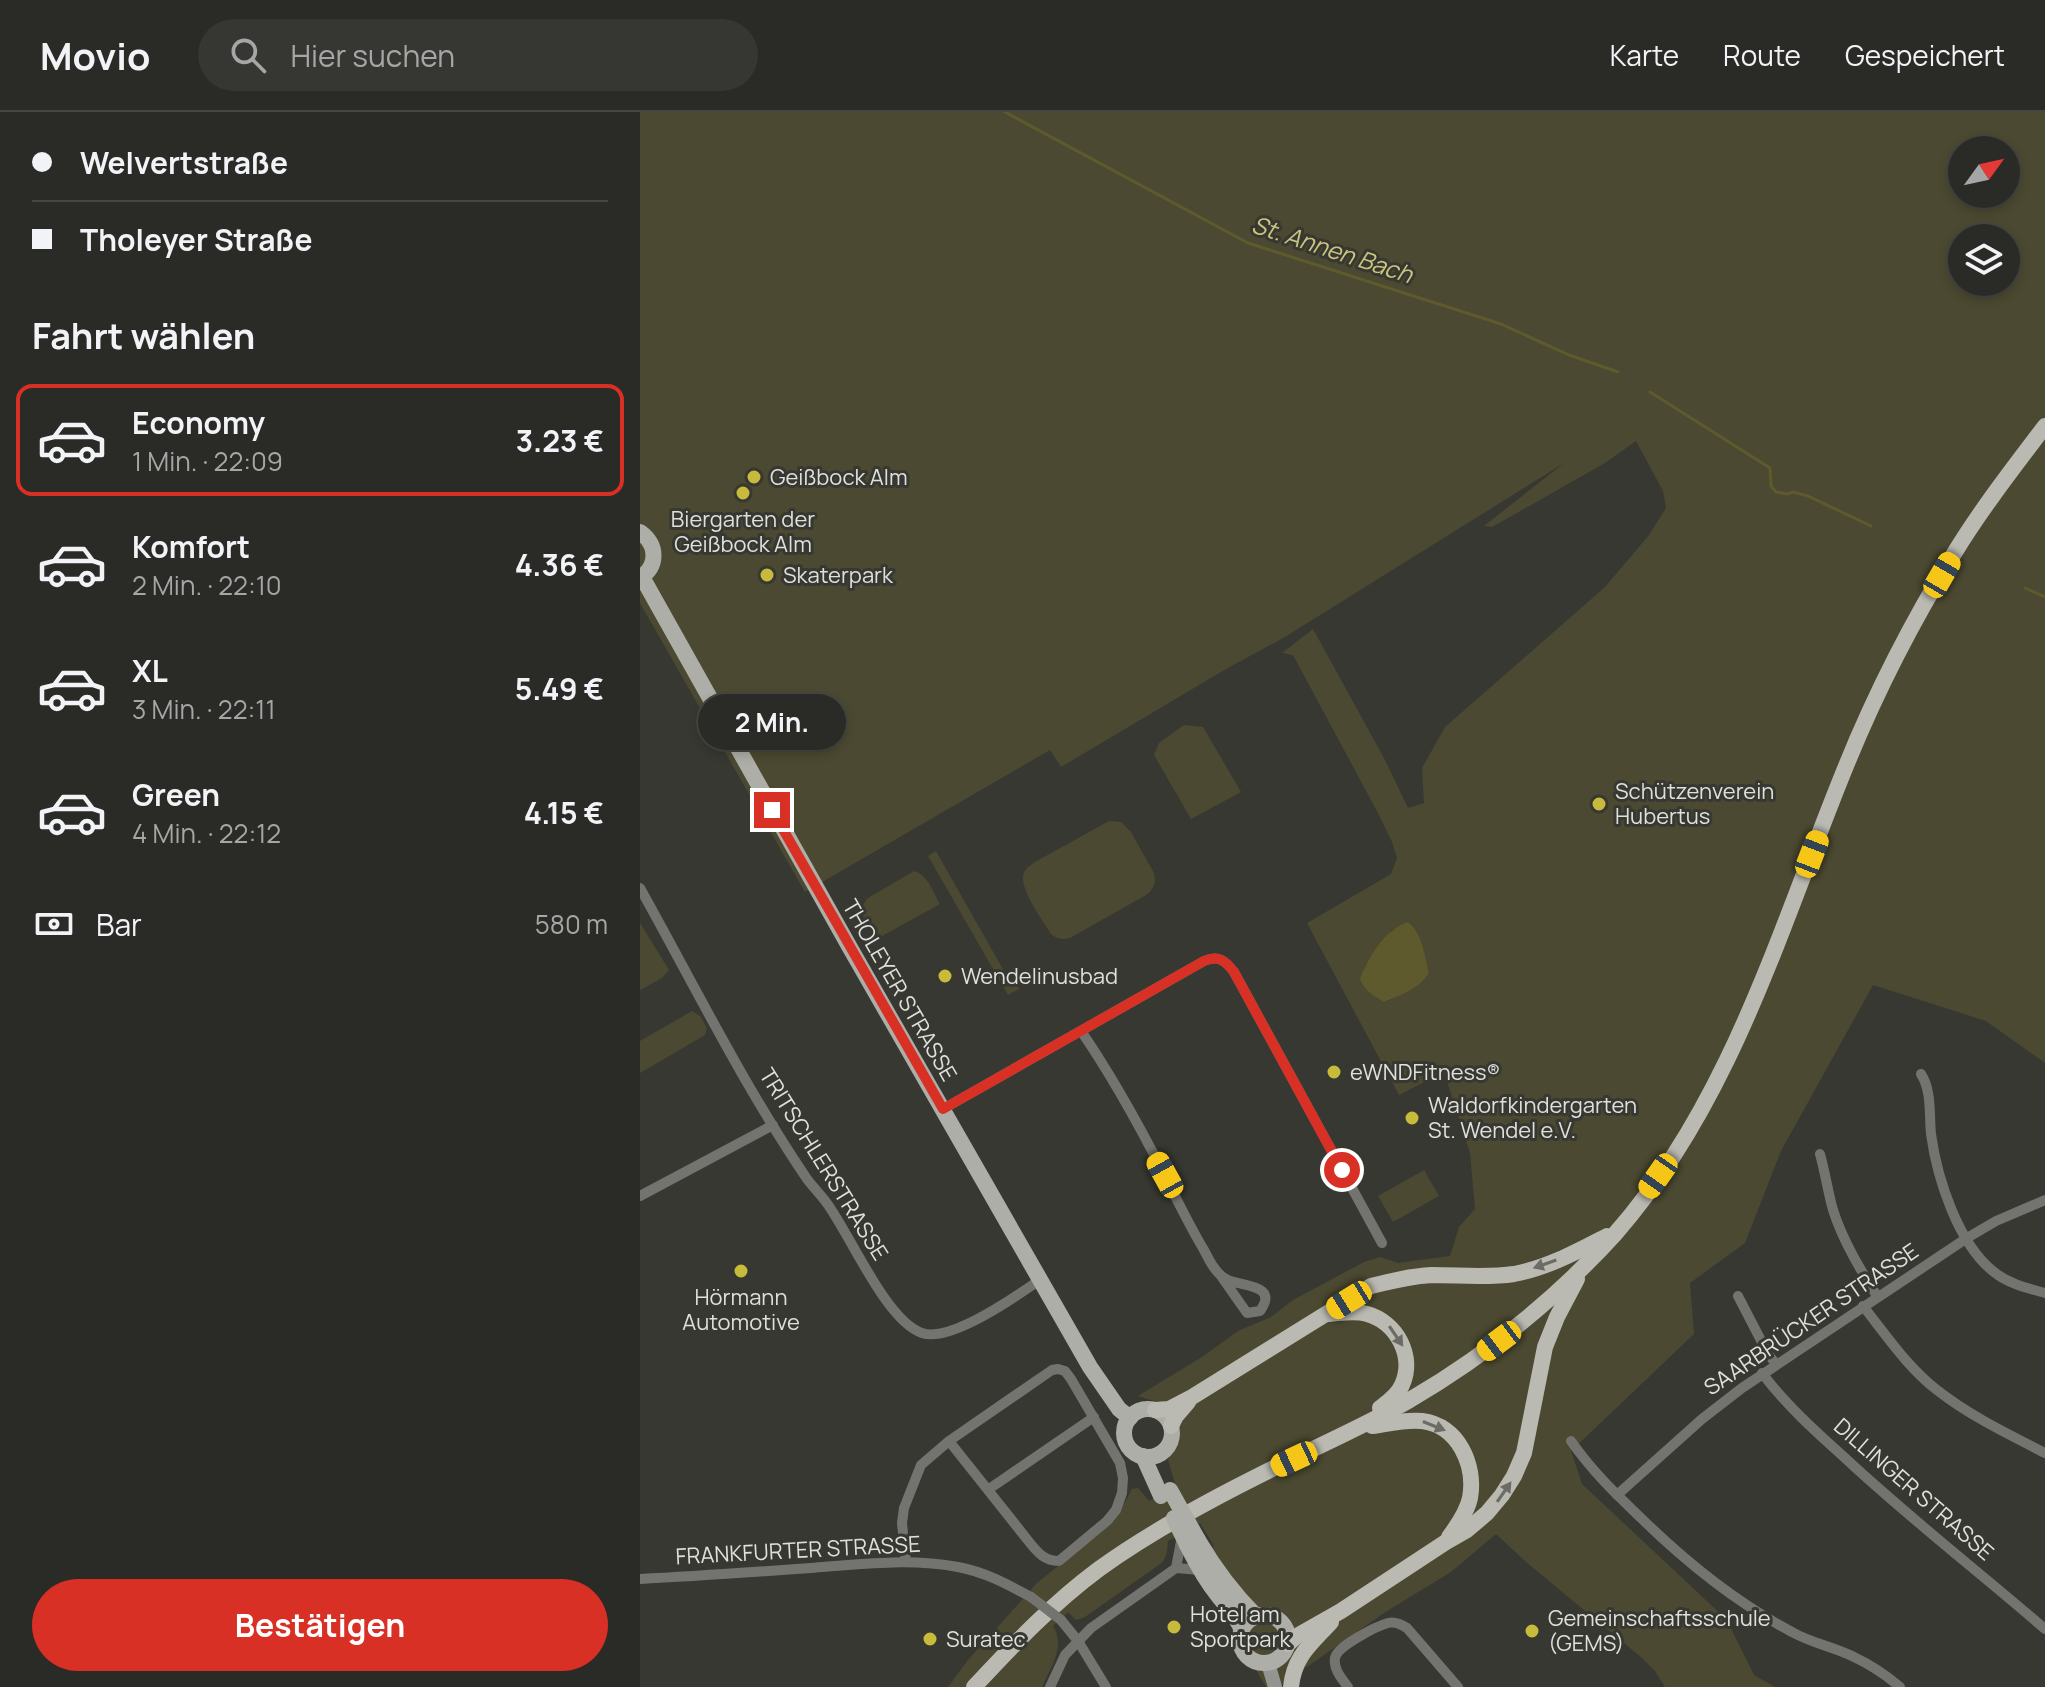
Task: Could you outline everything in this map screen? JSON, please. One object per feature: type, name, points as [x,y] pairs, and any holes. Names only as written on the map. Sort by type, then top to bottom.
[{"type":"highway","points":[[974,1687],[1010,1647],[1098,1570],[1219,1496],[1354,1430],[1460,1369],[1518,1326],[1583,1267],[1616,1232],[1672,1157],[1725,1067],[1880,688],[1955,553],[2045,426]]},
{"type":"highway","points":[[1155,1410],[1169,1409],[1192,1397],[1371,1286],[1429,1275],[1516,1274],[1547,1265],[1616,1232]]},
{"type":"highway","points":[[1286,1636],[1341,1611],[1467,1530],[1502,1495],[1524,1453],[1545,1347],[1583,1267]]},
{"type":"highway","points":[[1327,1314],[1364,1312],[1379,1318],[1401,1340],[1405,1353],[1406,1371],[1402,1387],[1354,1430]]},
{"type":"highway","points":[[1171,1426],[1192,1397]]},
{"type":"highway","points":[[1354,1430],[1421,1420],[1447,1431],[1457,1441],[1469,1466],[1471,1484],[1469,1501],[1460,1522],[1446,1542]]},
{"type":"highway","points":[[1291,1687],[1294,1668],[1302,1653],[1341,1611]]},
{"type":"main road","points":[[640,532],[649,539],[654,552],[652,567],[641,578]]},
{"type":"main road","name":"THOLEYER STRASSE","points":[[641,578],[1090,1367],[1119,1409],[1130,1418]]},
{"type":"main road","points":[[1166,1493],[1161,1458],[1171,1439],[1171,1426],[1162,1414],[1144,1410],[1130,1418],[1126,1441],[1130,1448],[1143,1456],[1166,1493],[1200,1570],[1236,1615],[1242,1630]]},
{"type":"main road","points":[[1143,1456],[1158,1455],[1164,1451]]},
{"type":"main road","points":[[1189,1540],[1256,1616]]},
{"type":"main road","points":[[1256,1616],[1273,1616],[1286,1636],[1281,1657],[1268,1663],[1248,1657],[1240,1644],[1247,1621],[1256,1616]]},
{"type":"main road","points":[[1268,1663],[1275,1687]]},
{"type":"street","name":"TRITSCHLERSTRASSE","points":[[640,888],[773,1125],[809,1182],[826,1202],[892,1311],[919,1333],[932,1336],[949,1333],[993,1310],[1041,1279]]},
{"type":"street","points":[[943,1109],[1204,961],[1220,958],[1227,962],[1382,1243]]},
{"type":"street","points":[[1081,1031],[1165,1175],[1185,1220],[1221,1276]]},
{"type":"street","points":[[1921,1074],[1928,1088],[1937,1166],[1953,1212],[1967,1238],[1982,1261],[1996,1273],[2014,1284],[2045,1293]]},
{"type":"street","points":[[640,1196],[773,1125]]},
{"type":"street","points":[[1820,1154],[1833,1209],[1845,1239],[1877,1296]]},
{"type":"street","name":"SAARBRÜCKER STRASSE","points":[[1617,1495],[1702,1419],[1762,1373],[1967,1238],[1996,1221],[2045,1200]]},
{"type":"street","points":[[1738,1296],[1776,1364]]},
{"type":"street","points":[[1863,1306],[1906,1360],[1935,1389],[1968,1411],[2045,1453]]},
{"type":"street","points":[[906,1562],[902,1523],[904,1508],[921,1465],[949,1441],[1052,1370],[1065,1371],[1094,1417],[1120,1463],[1122,1493],[1116,1510],[1107,1521],[1059,1561],[1051,1561],[1040,1555],[949,1441]]},
{"type":"street","name":"DILLINGER STRASSE","points":[[1762,1373],[1792,1407],[1874,1484],[2045,1629]]},
{"type":"street","points":[[989,1489],[1094,1417]]},
{"type":"street","points":[[1571,1441],[1590,1469],[1713,1583],[1765,1617],[1796,1634],[1854,1657],[1900,1687]]},
{"type":"street","points":[[1050,1687],[1065,1655],[1078,1641],[1091,1628],[1176,1568],[1189,1540]]},
{"type":"street","name":"FRANKFURTER STRASSE","points":[[640,1579],[906,1562],[961,1567],[996,1578],[1031,1597],[1061,1620],[1078,1641],[1106,1687]]},
{"type":"street","points":[[1176,1568],[1200,1570]]},
{"type":"street","points":[[1348,1687],[1334,1661],[1337,1652],[1388,1623],[1397,1623],[1407,1628],[1458,1687]]},
{"type":"shaded area","points":[[640,112],[2045,112],[2045,1063],[1986,1021],[1873,985],[1781,1151],[1745,1243],[1690,1283],[1694,1334],[1571,1451],[1582,1484],[1726,1619],[1754,1675],[1775,1687],[1665,1687],[1642,1658],[1496,1534],[1451,1572],[1387,1611],[1278,1687],[1266,1687],[1192,1560],[1214,1546],[1200,1523],[1168,1541],[1163,1562],[1085,1617],[1076,1620],[1068,1612],[1053,1626],[1058,1649],[1042,1687],[948,1687],[1037,1583],[1109,1525],[1132,1489],[1138,1488],[1149,1501],[1176,1487],[1168,1460],[1178,1434],[1172,1415],[1161,1403],[1138,1396],[1238,1331],[1271,1317],[1293,1300],[1364,1262],[1380,1257],[1398,1263],[1450,1256],[1459,1227],[1475,1209],[1470,1153],[1444,1072],[1399,1095],[1307,923],[1391,874],[1397,858],[1379,815],[1293,655],[1282,653],[1313,629],[1408,808],[1424,803],[1422,768],[1445,727],[1605,587],[1649,535],[1666,508],[1663,491],[1636,441],[1605,463],[1492,527],[1484,526],[1564,463],[1285,637],[1061,767],[1050,750],[805,892],[640,603]],"holes":[[[1408,922],[1417,932],[1429,971],[1416,986],[1385,1002],[1365,966],[1392,930]]]},
{"type":"shaded area","points":[[1184,725],[1203,727],[1241,792],[1191,819],[1154,755],[1159,743]]},
{"type":"shaded area","points":[[1109,821],[1121,822],[1131,832],[1154,873],[1154,886],[1146,895],[1070,938],[1056,937],[1051,934],[1029,898],[1023,882],[1024,872],[1035,862]]},
{"type":"shaded area","points":[[936,851],[1013,987],[1017,985],[1019,989],[1008,995],[928,856]]},
{"type":"shaded area","points":[[914,871],[927,880],[940,904],[875,940],[864,919],[864,903]]},
{"type":"shaded area","points":[[1408,922],[1420,938],[1429,972],[1416,987],[1384,1002],[1367,990],[1360,979],[1385,938]]},
{"type":"shaded area","points":[[640,923],[669,970],[662,978],[640,990]]},
{"type":"shaded area","points":[[692,1011],[700,1016],[707,1028],[705,1035],[640,1073],[640,1041]]},
{"type":"shaded area","points":[[1424,1170],[1439,1196],[1393,1222],[1378,1196]]},
{"type":"waterway","name":"St. Annen Bach","points":[[1005,112],[1248,243],[1501,324],[1569,355],[1618,372]]},
{"type":"waterway","name":"St. Annen Bach","points":[[1650,392],[1770,468],[1771,486],[1776,492],[1808,496],[1871,526]]},
{"type":"waterway","name":"St. Annen Bach","points":[[2025,588],[2045,597]]},
{"type":"place","name":"Geißbock Alm","points":[[754,477]]},
{"type":"place","name":"Biergarten der Geißbock Alm","points":[[743,493]]},
{"type":"place","name":"Skaterpark","points":[[767,575]]},
{"type":"place","name":"Schützenverein Hubertus","points":[[1599,804]]},
{"type":"place","name":"Wendelinusbad","points":[[945,976]]},
{"type":"place","name":"eWNDFitness®","points":[[1334,1072]]},
{"type":"place","name":"Waldorfkindergarten St. Wendel e.V.","points":[[1412,1118]]},
{"type":"place","name":"Hörmann Automotive","points":[[741,1271]]},
{"type":"place","name":"Hotel am Sportpark","points":[[1174,1627]]},
{"type":"place","name":"Gemeinschaftsschule (GEMS)","points":[[1532,1631]]},
{"type":"place","name":"Suratec","points":[[930,1639]]},
{"type":"route","points":[[772,810],[943,1109],[1204,961],[1220,958],[1234,972],[1342,1170]]}]
